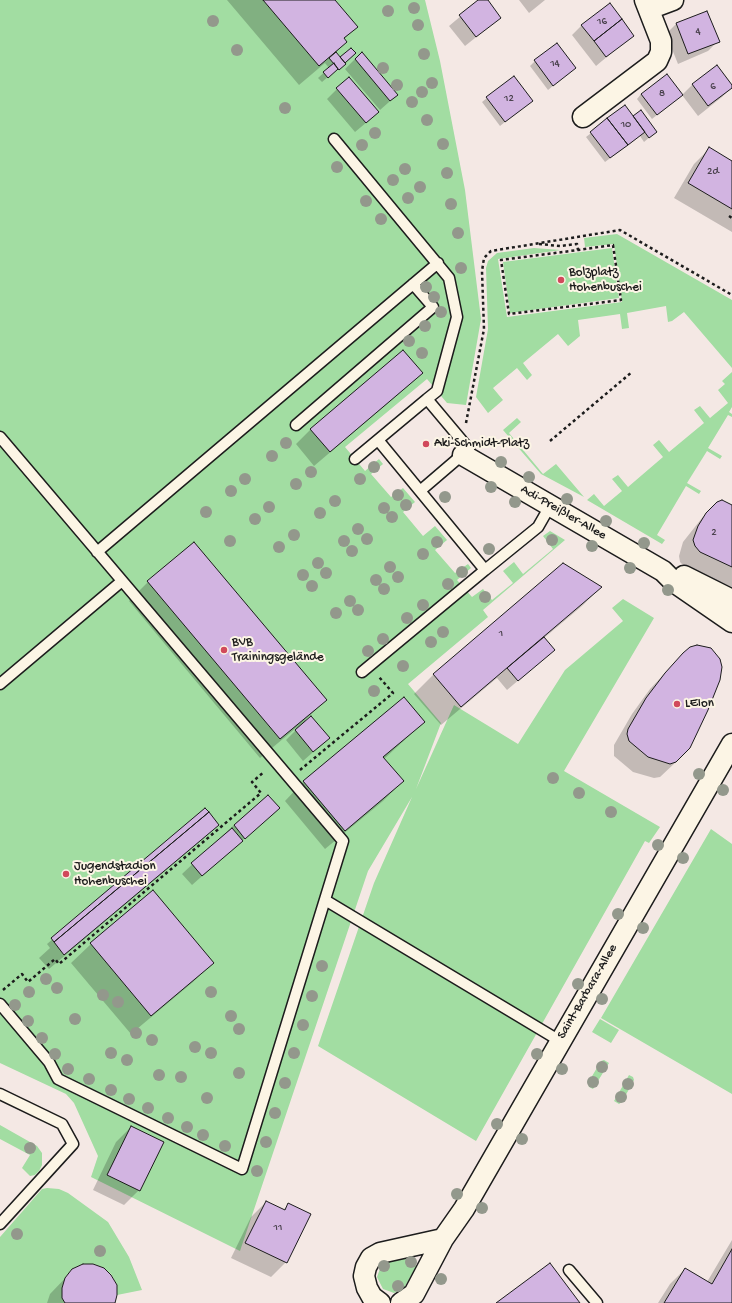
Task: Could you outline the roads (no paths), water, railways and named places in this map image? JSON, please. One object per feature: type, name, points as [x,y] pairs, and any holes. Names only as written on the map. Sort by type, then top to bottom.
[{"type":"street","points":[[583,117],[657,61],[662,52],[661,41],[647,5],[673,0]]},
{"type":"street","name":"Adi-Preißler-Allee","points":[[462,455],[663,571],[674,582],[732,622]]},
{"type":"street","name":"Adi-Preißler-Allee","points":[[663,571],[678,573],[732,600]]},
{"type":"street","name":"Saint-Barbara-Allee","points":[[401,1303],[414,1294],[443,1239],[464,1209],[732,744]]},
{"type":"street","points":[[380,1303],[372,1297],[367,1288],[364,1276],[366,1267],[372,1258],[380,1253],[443,1239]]},
{"type":"lane","points":[[334,139],[449,278],[457,317],[437,391],[355,459]]},
{"type":"lane","points":[[97,552],[438,264]]},
{"type":"lane","points":[[296,425],[433,307],[414,284]]},
{"type":"lane","points":[[420,491],[469,449],[427,399]]},
{"type":"lane","points":[[0,437],[343,841],[242,1169],[58,1079],[49,1062],[0,1004]]},
{"type":"lane","points":[[378,440],[486,570]]},
{"type":"lane","points":[[366,669],[538,527],[550,506]]},
{"type":"lane","points":[[0,684],[122,581]]},
{"type":"lane","points":[[325,900],[560,1041]]},
{"type":"lane","points":[[0,1094],[62,1124],[73,1144],[0,1224]]},
{"type":"lane","points":[[569,1270],[597,1303]]},
{"type":"place","name":"Bolzplatz Hohenbuschei","points":[[561,280]]},
{"type":"place","name":"Aki-Schmidt-Platz","points":[[426,444]]},
{"type":"place","name":"BVB Trainingsgelände","points":[[224,650]]},
{"type":"place","name":"LEIon","points":[[677,704]]},
{"type":"place","name":"Jugendstadion Hohenbuschei","points":[[66,874]]}]
